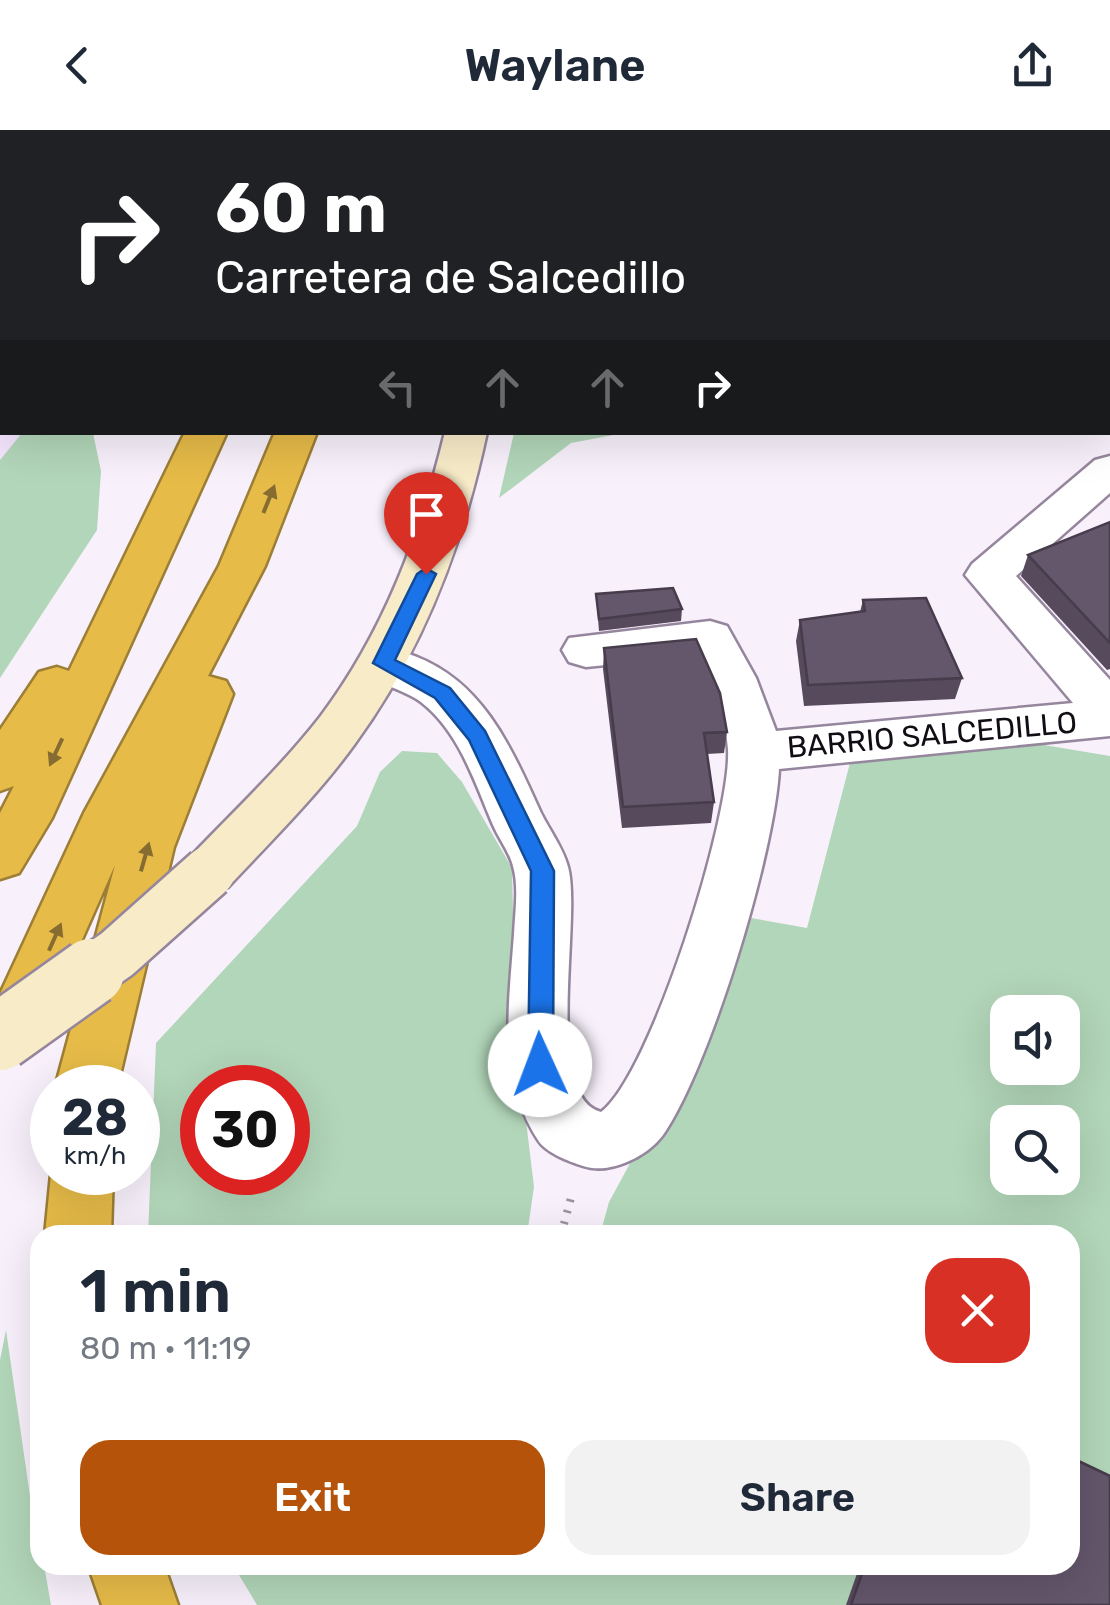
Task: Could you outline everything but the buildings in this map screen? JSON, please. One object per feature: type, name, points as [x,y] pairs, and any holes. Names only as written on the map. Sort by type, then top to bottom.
[{"type":"highway","points":[[0,858],[26,818],[205,435]]},
{"type":"highway","points":[[0,1058],[110,813],[242,566],[295,435]]},
{"type":"highway","points":[[0,772],[171,506]]},
{"type":"highway","points":[[92,1065],[147,847],[216,676],[242,566]]},
{"type":"highway","points":[[78,1225],[80,1195]]},
{"type":"highway","points":[[130,1575],[140,1605]]},
{"type":"street","points":[[0,1037],[117,954],[209,872],[336,732],[383,663],[426,574],[456,480],[465,435]]},
{"type":"street","name":"BARRIO SALCEDILLO","points":[[1110,470],[988,574],[1110,715]]},
{"type":"street","name":"BARRIO SALCEDILLO","points":[[383,663],[443,693],[478,736],[542,871],[540,1065],[547,1098],[572,1133],[589,1140],[608,1141],[640,1117],[654,1096],[682,1032],[746,814],[754,752],[738,688],[710,638],[586,650]]},
{"type":"street","name":"BARRIO SALCEDILLO","points":[[754,752],[1110,715]]},
{"type":"shaded area","points":[[0,435],[20,435],[0,460]]},
{"type":"green space","points":[[20,435],[93,435],[101,471],[97,530],[0,678],[0,460]]},
{"type":"green space","points":[[513,435],[613,435],[571,443],[499,498]]},
{"type":"green space","points":[[1032,743],[1110,756],[1110,1605],[257,1605],[239,1575],[1080,1575],[1080,1225],[603,1225],[609,1202],[671,1088],[729,914],[807,928],[851,759]]},
{"type":"green space","points":[[402,751],[437,753],[462,782],[512,868],[516,1038],[534,1187],[528,1225],[148,1225],[150,1195],[160,1195],[160,1065],[155,1065],[156,1043],[357,826],[380,772]]},
{"type":"green space","points":[[6,1330],[30,1496],[30,1575],[46,1575],[51,1605],[0,1605],[0,1360]]},
{"type":"route","points":[[426,574],[383,663],[414,675],[443,693],[478,736],[542,871],[540,1065]]}]
